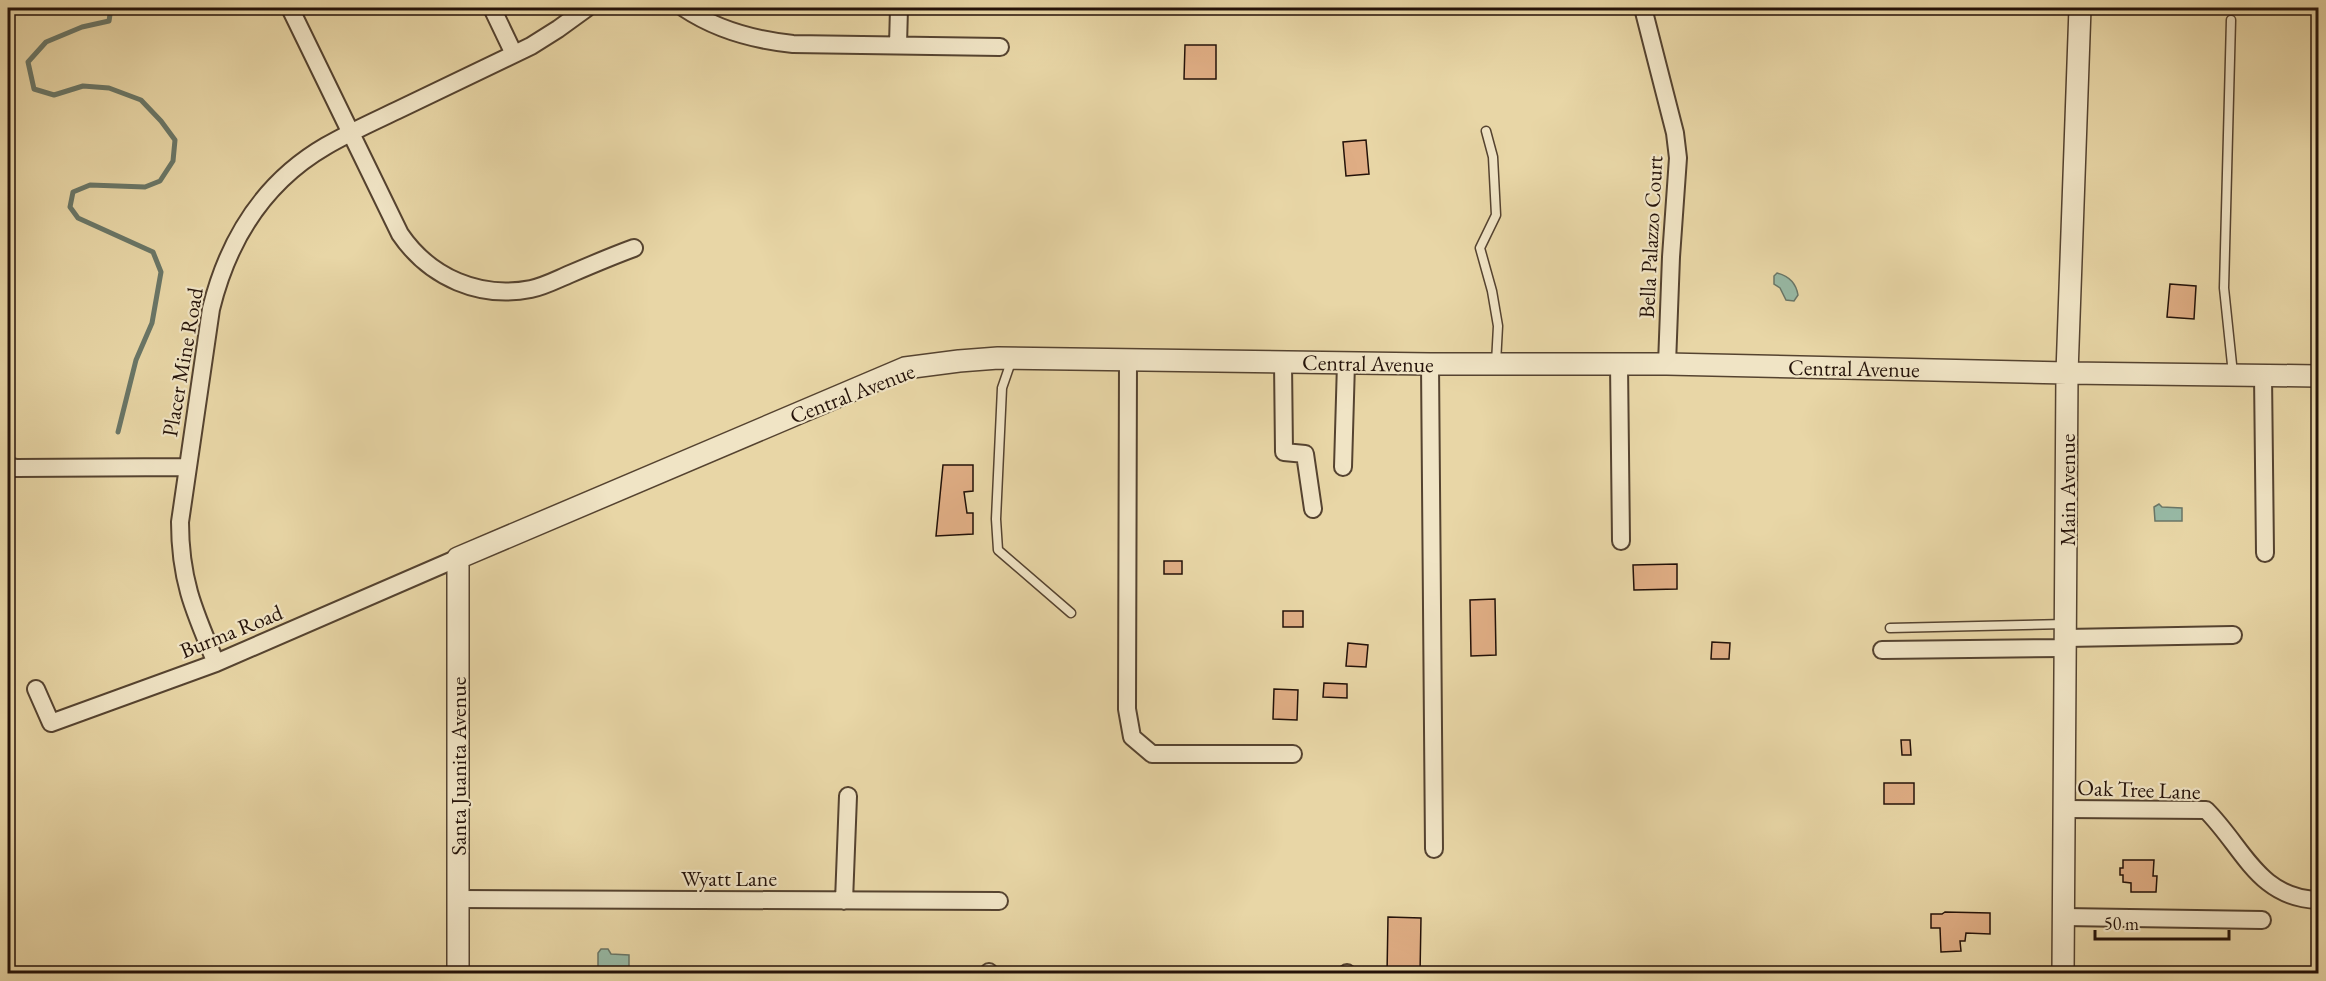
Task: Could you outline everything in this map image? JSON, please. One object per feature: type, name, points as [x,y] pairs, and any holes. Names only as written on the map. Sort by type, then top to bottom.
[{"type":"street","points":[[290,8],[407,245],[425,263],[458,283],[482,290],[499,291],[532,288],[634,248]]},
{"type":"street","points":[[492,8],[514,54]]},
{"type":"street","name":"Placer Mine Road","points":[[216,663],[192,605],[184,578],[180,550],[180,522],[211,309],[217,284],[231,248],[251,215],[285,177],[304,160],[351,133],[514,54],[558,29],[587,8]]},
{"type":"street","points":[[684,8],[711,23],[738,34],[765,41],[793,44],[1000,47]]},
{"type":"street","points":[[898,45],[899,8]]},
{"type":"street","name":"Bella Palazzo Court","points":[[1643,8],[1675,133],[1678,158],[1667,364]]},
{"type":"street","name":"Main Avenue","points":[[2063,974],[2067,373],[2080,8]]},
{"type":"street","name":"Central Avenue","points":[[458,558],[905,368],[959,361],[1012,359],[1430,364],[1667,364],[2319,376]]},
{"type":"street","points":[[1128,360],[1127,709],[1132,737],[1152,754],[1293,754]]},
{"type":"street","points":[[1283,362],[1284,452],[1305,454],[1313,509]]},
{"type":"street","points":[[1343,467],[1346,363]]},
{"type":"street","points":[[1430,364],[1434,849]]},
{"type":"street","points":[[1619,364],[1622,541]]},
{"type":"street","points":[[2263,375],[2265,553]]},
{"type":"street","points":[[8,466],[16,468],[188,468]]},
{"type":"street","name":"Burma Road","points":[[36,689],[51,723],[216,663],[458,558]]},
{"type":"street","name":"Santa Juanita Avenue","points":[[458,558],[458,974]]},
{"type":"street","points":[[1882,650],[2066,637],[2233,635]]},
{"type":"street","points":[[844,901],[848,796]]},
{"type":"street","name":"Oak Tree Lane","points":[[2065,809],[2206,810],[2222,826],[2259,877],[2285,894],[2319,900]]},
{"type":"street","name":"Wyatt Lane","points":[[459,899],[999,901]]},
{"type":"street","points":[[2064,917],[2262,920]]},
{"type":"lane","points":[[2232,20],[2224,288],[2233,375]]},
{"type":"lane","points":[[1486,131],[1493,157],[1496,214],[1480,248],[1492,291],[1498,326],[1496,364]]},
{"type":"lane","points":[[1012,359],[1002,388],[996,519],[998,550],[1071,614]]},
{"type":"lane","points":[[1890,628],[2066,637]]},
{"type":"shaded area","points":[[1777,273],[1785,276],[1794,284],[1798,295],[1794,301],[1786,300],[1780,288],[1774,284],[1774,276]]},
{"type":"shaded area","points":[[2159,504],[2162,507],[2182,508],[2182,521],[2155,521],[2154,507]]},
{"type":"shaded area","points":[[601,949],[608,949],[611,954],[629,955],[629,968],[598,967],[598,953]]},
{"type":"building","points":[[1185,45],[1216,45],[1216,79],[1184,79]]},
{"type":"building","points":[[1366,140],[1369,174],[1346,176],[1343,142]]},
{"type":"building","points":[[2170,284],[2196,286],[2194,319],[2167,317]]},
{"type":"building","points":[[943,465],[973,465],[973,491],[964,492],[967,513],[973,513],[973,534],[936,536]]},
{"type":"building","points":[[1164,561],[1182,561],[1182,574],[1164,574]]},
{"type":"building","points":[[1677,564],[1677,589],[1634,590],[1633,565]]},
{"type":"building","points":[[1495,599],[1496,655],[1471,656],[1470,600]]},
{"type":"building","points":[[1283,611],[1303,611],[1303,627],[1283,627]]},
{"type":"building","points":[[1712,642],[1730,643],[1729,659],[1711,659]]},
{"type":"building","points":[[1348,643],[1368,645],[1366,667],[1346,666]]},
{"type":"building","points":[[1324,683],[1347,684],[1347,698],[1323,697]]},
{"type":"building","points":[[1274,689],[1298,690],[1297,720],[1273,719]]},
{"type":"building","points":[[1901,740],[1910,740],[1911,755],[1902,755]]},
{"type":"building","points":[[1884,783],[1914,783],[1914,804],[1884,804]]},
{"type":"building","points":[[2123,860],[2154,860],[2153,876],[2157,876],[2156,892],[2131,892],[2131,883],[2123,882],[2123,875],[2120,875]]},
{"type":"building","points":[[1990,913],[1990,934],[1966,933],[1965,941],[1960,941],[1961,951],[1941,952],[1940,928],[1931,928],[1931,914]]},
{"type":"building","points":[[1388,917],[1421,918],[1420,974],[1387,974]]},
{"type":"building","points":[[1978,970],[2007,970],[2007,974],[1978,974]]},
{"type":"waterway","points":[[111,8],[109,21],[82,27],[46,42],[28,62],[34,89],[54,95],[83,86],[109,88],[141,100],[175,140],[173,161],[160,181],[145,187],[90,185],[73,192],[70,207],[78,218],[153,252],[161,272],[152,323],[136,360],[118,432]]}]
